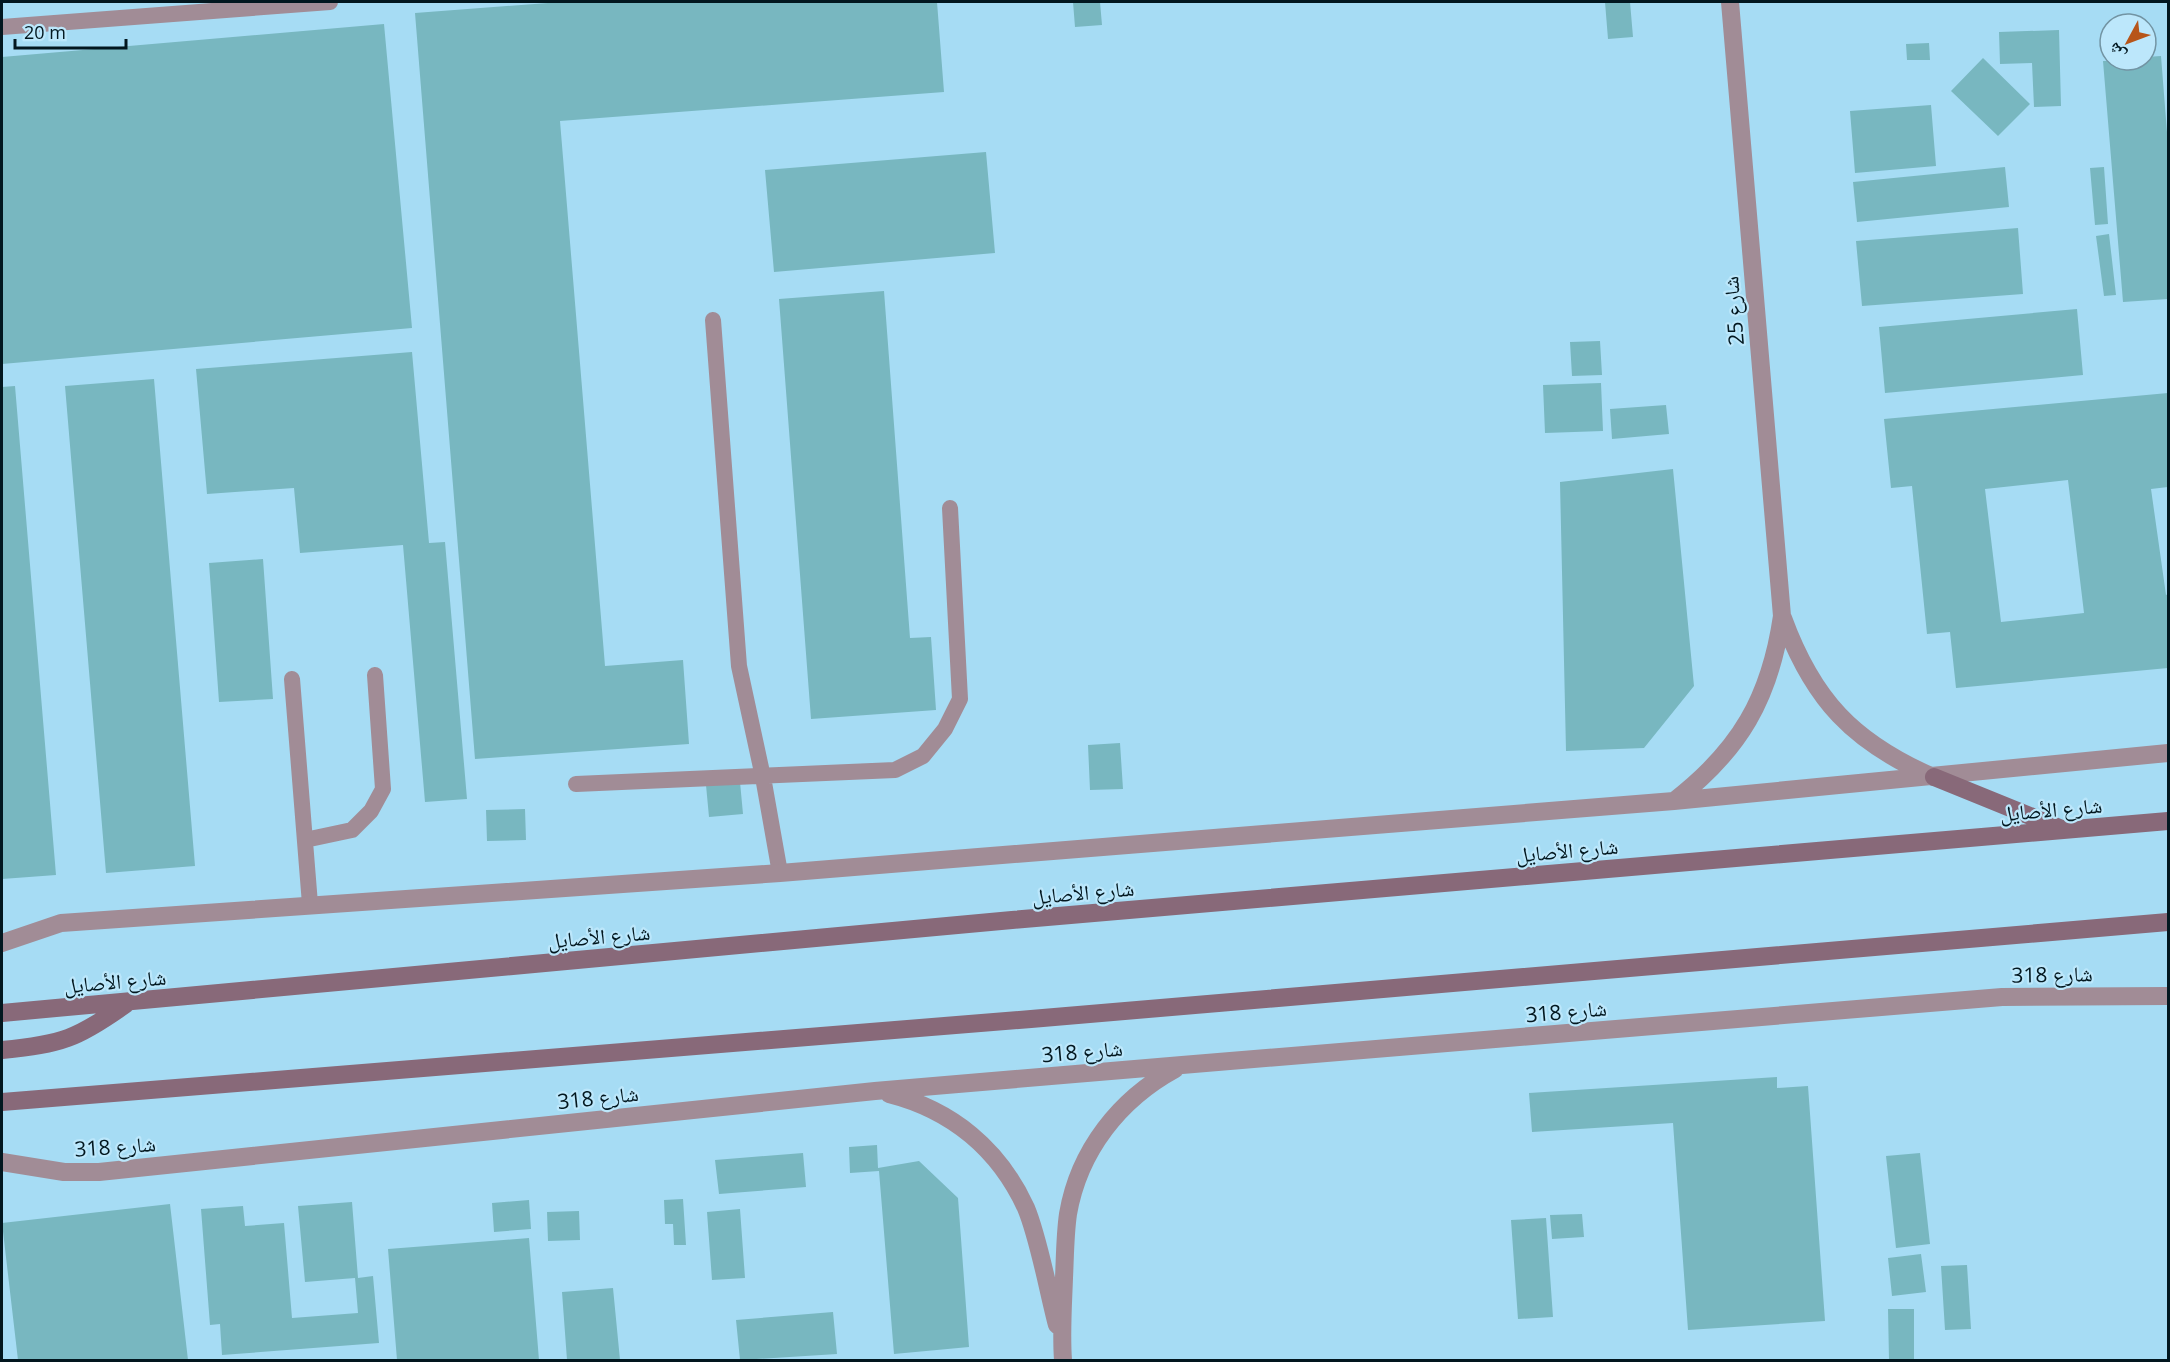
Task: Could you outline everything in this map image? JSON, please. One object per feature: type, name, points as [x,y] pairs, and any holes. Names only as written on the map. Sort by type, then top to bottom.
[{"type":"main road","points":[[1934,777],[2066,830]]},
{"type":"main road","name":"شارع الأصايل","points":[[2,1013],[1012,920],[2169,821]]},
{"type":"main road","points":[[2,1102],[1043,1018],[2169,922]]},
{"type":"main road","points":[[2,1050],[65,1041],[85,1032],[128,1003]]},
{"type":"street","name":"شارع 25","points":[[1730,2],[1782,616],[1795,652],[1814,685],[1838,715],[1867,741],[1899,762],[1934,777]]},
{"type":"street","name":"شارع 25","points":[[1674,801],[1722,759],[1757,707],[1769,678],[1782,616]]},
{"type":"street","points":[[2,943],[61,923],[780,873],[1674,801],[2169,753]]},
{"type":"street","name":"شارع 318","points":[[2,1162],[64,1173],[99,1172],[875,1091],[2002,997],[2168,996]]},
{"type":"street","points":[[1062,1352],[1068,1214],[1076,1183],[1089,1152],[1107,1125],[1128,1101],[1154,1081],[1182,1065]]},
{"type":"street","points":[[875,1091],[914,1101],[951,1118],[982,1143],[1008,1175],[1027,1210],[1062,1352]]},
{"type":"lane","points":[[2,27],[330,2]]},
{"type":"lane","points":[[713,320],[739,666],[763,777],[780,873]]},
{"type":"lane","points":[[576,784],[895,770],[924,756],[945,729],[960,699],[950,508]]},
{"type":"lane","points":[[305,840],[352,830],[371,812],[383,789],[375,675]]},
{"type":"lane","points":[[292,680],[310,904]]},
{"type":"building","points":[[561,2],[937,2],[944,92],[560,121],[605,666],[683,660],[689,744],[475,759],[415,13]]},
{"type":"building","points":[[1073,2],[1100,2],[1102,25],[1075,27]]},
{"type":"building","points":[[1605,2],[1630,2],[1633,37],[1608,39]]},
{"type":"building","points":[[384,24],[412,328],[2,364],[2,57]]},
{"type":"building","points":[[2059,30],[2061,106],[2034,107],[2032,63],[2000,64],[1999,32]]},
{"type":"building","points":[[1929,43],[1930,60],[1907,60],[1906,44]]},
{"type":"building","points":[[2158,56],[2161,56],[2168,145],[2168,299],[2123,302],[2104,72],[2158,72]]},
{"type":"building","points":[[1983,58],[2030,104],[1998,136],[1951,91]]},
{"type":"building","points":[[1931,105],[1936,166],[1855,173],[1850,111]]},
{"type":"building","points":[[986,152],[995,253],[774,272],[765,170]]},
{"type":"building","points":[[2005,167],[2009,207],[1857,222],[1853,182]]},
{"type":"building","points":[[2104,167],[2108,224],[2095,225],[2090,168]]},
{"type":"building","points":[[2018,228],[2023,294],[1862,306],[1856,241]]},
{"type":"building","points":[[2109,234],[2116,295],[2104,296],[2096,236]]},
{"type":"building","points":[[884,291],[910,638],[931,637],[936,710],[811,719],[779,299]]},
{"type":"building","points":[[2077,309],[2083,375],[1885,393],[1879,327]]},
{"type":"building","points":[[1600,341],[1602,375],[1572,376],[1570,342]]},
{"type":"building","points":[[412,352],[429,543],[445,542],[467,799],[425,802],[403,545],[300,553],[294,488],[207,494],[196,369]]},
{"type":"building","points":[[154,379],[195,866],[106,873],[65,386]]},
{"type":"building","points":[[1601,383],[1603,431],[1545,433],[1543,385]]},
{"type":"building","points":[[15,386],[56,875],[2,879],[2,387]]},
{"type":"building","points":[[2168,393],[2168,487],[2151,489],[2166,595],[2168,594],[2168,668],[1956,688],[1950,632],[1927,634],[1912,486],[1891,488],[1884,419]],"holes":[[[2068,480],[2084,613],[2001,622],[1985,489]]]},
{"type":"building","points":[[1666,405],[1669,434],[1612,439],[1610,409]]},
{"type":"building","points":[[1673,469],[1694,686],[1644,748],[1566,751],[1560,482]]},
{"type":"building","points":[[263,559],[273,699],[219,702],[209,563]]},
{"type":"building","points":[[1120,743],[1123,789],[1090,790],[1088,745]]},
{"type":"building","points":[[740,782],[743,814],[709,817],[706,785]]},
{"type":"building","points":[[525,809],[526,840],[487,841],[486,810]]},
{"type":"building","points":[[1777,1077],[1777,1088],[1808,1086],[1825,1321],[1688,1330],[1673,1123],[1532,1132],[1529,1093]]},
{"type":"building","points":[[877,1145],[878,1168],[919,1161],[958,1198],[969,1347],[894,1354],[879,1171],[850,1173],[849,1147]]},
{"type":"building","points":[[803,1153],[806,1187],[719,1194],[715,1160]]},
{"type":"building","points":[[1920,1153],[1930,1244],[1896,1248],[1886,1156]]},
{"type":"building","points":[[683,1199],[686,1245],[674,1245],[673,1224],[665,1224],[664,1200]]},
{"type":"building","points":[[529,1200],[531,1229],[494,1232],[492,1203]]},
{"type":"building","points":[[352,1202],[358,1278],[373,1276],[379,1343],[222,1355],[220,1324],[210,1325],[201,1209],[243,1206],[245,1226],[284,1223],[292,1318],[358,1313],[355,1278],[305,1282],[298,1206]]},
{"type":"building","points":[[170,1204],[188,1360],[18,1360],[2,1223]]},
{"type":"building","points":[[740,1209],[745,1278],[712,1280],[707,1212]]},
{"type":"building","points":[[579,1211],[580,1240],[548,1241],[547,1212]]},
{"type":"building","points":[[1582,1214],[1584,1237],[1552,1239],[1550,1215]]},
{"type":"building","points":[[1546,1218],[1553,1317],[1518,1319],[1511,1220]]},
{"type":"building","points":[[529,1238],[539,1360],[397,1360],[388,1249]]},
{"type":"building","points":[[1921,1254],[1926,1292],[1892,1296],[1888,1258]]},
{"type":"building","points":[[1967,1265],[1971,1329],[1945,1330],[1941,1266]]},
{"type":"building","points":[[613,1288],[620,1360],[567,1360],[562,1292]]},
{"type":"building","points":[[1888,1309],[1914,1309],[1914,1360],[1889,1360]]},
{"type":"building","points":[[833,1312],[837,1354],[740,1360],[736,1320]]}]
